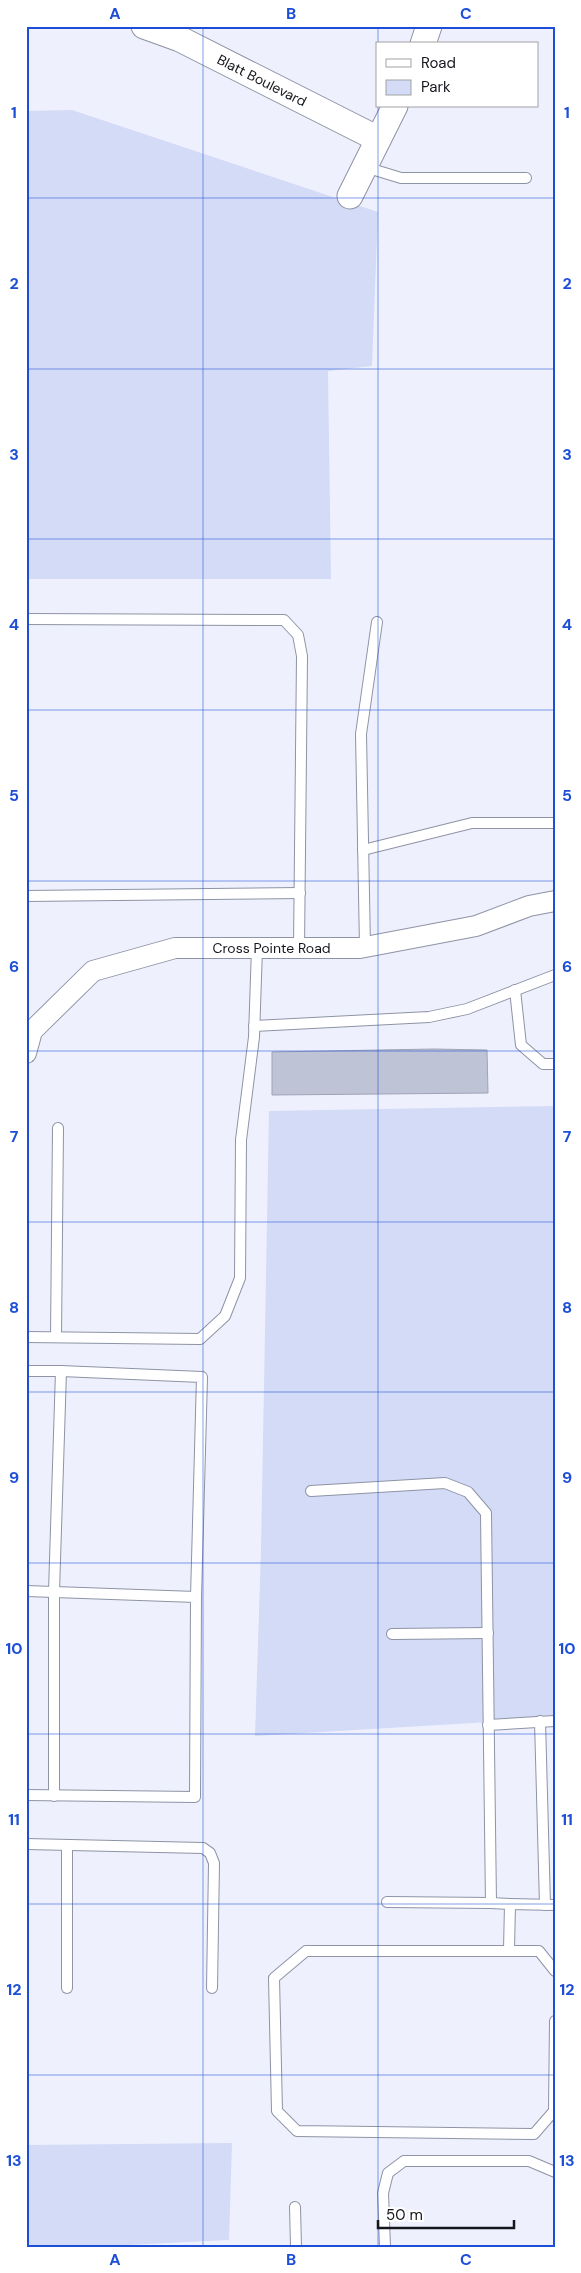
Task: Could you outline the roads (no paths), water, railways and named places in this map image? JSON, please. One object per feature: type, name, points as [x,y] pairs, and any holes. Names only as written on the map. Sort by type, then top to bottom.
[{"type":"street","name":"Blatt Boulevard","points":[[144,26],[180,38],[378,139]]},
{"type":"street","points":[[424,42],[429,26]]},
{"type":"street","points":[[350,196],[394,108]]},
{"type":"street","name":"Cross Pointe Road","points":[[26,1053],[32,1031],[93,970],[175,948],[364,947],[476,926],[529,906],[555,901]]},
{"type":"lane","points":[[364,167],[401,178],[526,178]]},
{"type":"lane","points":[[26,618],[284,620],[298,635],[302,656],[299,948]]},
{"type":"lane","points":[[364,947],[361,734],[377,622]]},
{"type":"lane","points":[[363,850],[472,823],[555,823]]},
{"type":"lane","points":[[26,896],[300,893]]},
{"type":"lane","points":[[26,1337],[200,1339],[225,1316],[240,1278],[241,1140],[254,1026],[257,948]]},
{"type":"lane","points":[[254,1026],[429,1017],[467,1009],[555,975]]},
{"type":"lane","points":[[516,990],[521,1045],[543,1064],[555,1064]]},
{"type":"lane","points":[[56,1337],[58,1128]]},
{"type":"lane","points":[[26,1371],[202,1377],[196,1597],[195,1796],[26,1796]]},
{"type":"lane","points":[[54,1796],[54,1592],[61,1371]]},
{"type":"lane","points":[[311,1491],[445,1483],[468,1492],[486,1513],[490,1904]]},
{"type":"lane","points":[[26,1591],[196,1597]]},
{"type":"lane","points":[[392,1634],[488,1633]]},
{"type":"lane","points":[[387,1902],[550,1905],[540,1721]]},
{"type":"lane","points":[[488,1725],[555,1721]]},
{"type":"lane","points":[[26,1844],[202,1848],[210,1853],[214,1863],[212,1988]]},
{"type":"lane","points":[[67,1845],[67,1988]]},
{"type":"lane","points":[[509,1950],[510,1904]]},
{"type":"lane","points":[[555,1971],[539,1952],[509,1950],[306,1951],[274,1978],[278,2111],[297,2131],[534,2134],[554,2111],[555,2021]]},
{"type":"lane","points":[[385,2247],[383,2193],[388,2173],[404,2161],[529,2161],[555,2173]]},
{"type":"lane","points":[[295,2207],[296,2247]]}]
